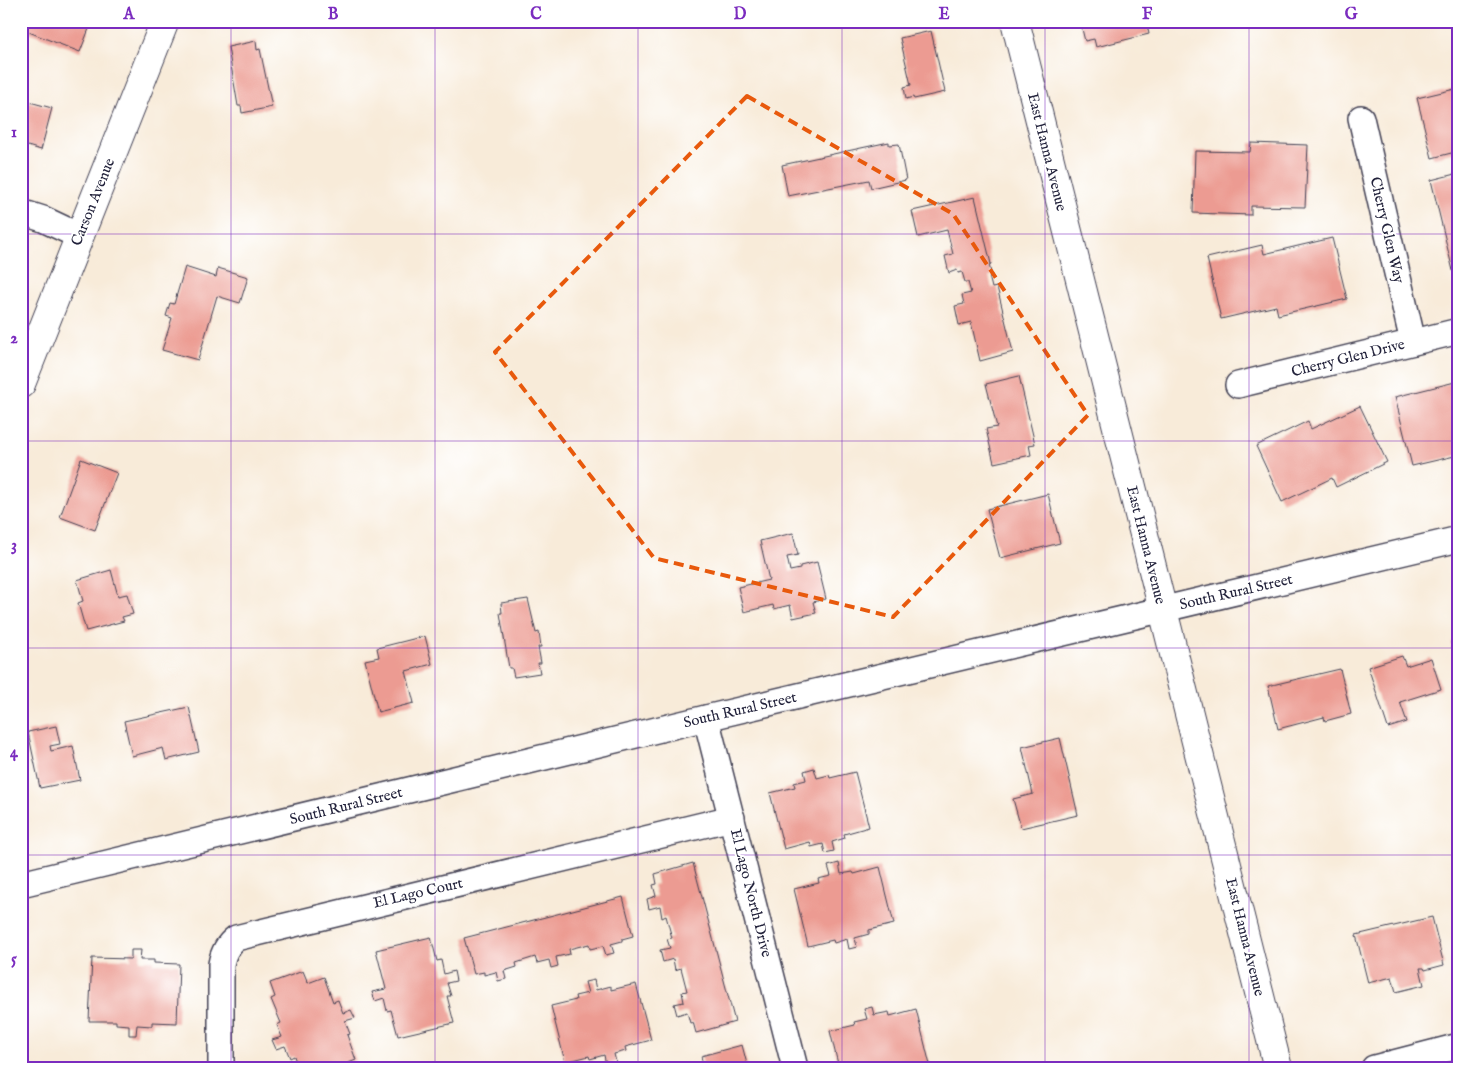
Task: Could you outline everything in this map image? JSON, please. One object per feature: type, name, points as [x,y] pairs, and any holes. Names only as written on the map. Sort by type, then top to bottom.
[{"type":"main road","name":"Carson Avenue","points":[[21,384],[164,21]]},
{"type":"main road","name":"East Hanna Avenue","points":[[1015,21],[1278,1068]]},
{"type":"street","name":"Cherry Glen Way","points":[[1361,118],[1412,342]]},
{"type":"street","points":[[21,212],[43,219],[79,236]]},
{"type":"street","name":"Cherry Glen Drive","points":[[1238,385],[1459,331]]},
{"type":"street","name":"South Rural Street","points":[[21,884],[706,718],[1459,539]]},
{"type":"street","name":"El Lago North Drive","points":[[706,718],[794,1068]]},
{"type":"street","name":"El Lago Court","points":[[221,1068],[221,964],[224,952],[236,938],[732,818]]},
{"type":"street","points":[[1374,1068],[1459,1046]]},
{"type":"highlighted area","points":[[747,96],[953,214],[1088,415],[893,617],[654,558],[495,352]]},
{"type":"building","points":[[21,21],[92,21],[80,52],[21,29]]},
{"type":"building","points":[[1080,21],[1146,21],[1149,34],[1096,47],[1094,39],[1085,41]]},
{"type":"building","points":[[931,31],[945,92],[906,99],[904,87],[911,85],[900,38]]},
{"type":"building","points":[[256,41],[257,50],[260,49],[272,107],[242,113],[241,106],[238,106],[228,47]]},
{"type":"building","points":[[1459,88],[1459,151],[1432,158],[1417,98]]},
{"type":"building","points":[[22,100],[52,108],[41,150],[21,144]]},
{"type":"building","points":[[889,142],[889,145],[899,144],[906,180],[871,188],[869,180],[788,196],[782,165]]},
{"type":"building","points":[[1251,143],[1308,145],[1305,207],[1251,206],[1251,215],[1193,213],[1195,151],[1250,152]]},
{"type":"building","points":[[1459,173],[1459,274],[1454,275],[1431,180]]},
{"type":"building","points":[[975,197],[991,264],[989,265],[992,276],[989,276],[992,288],[997,287],[1013,352],[980,361],[971,322],[959,325],[955,306],[964,304],[962,295],[971,293],[968,282],[965,282],[962,272],[958,273],[957,270],[949,273],[945,256],[953,254],[947,230],[918,237],[912,211]]},
{"type":"building","points":[[1332,238],[1347,299],[1278,315],[1276,306],[1221,319],[1207,258],[1262,245],[1264,254]]},
{"type":"building","points":[[185,267],[216,277],[218,268],[248,277],[240,303],[217,296],[198,360],[162,350],[172,318],[166,316],[170,303],[174,304]]},
{"type":"building","points":[[1019,376],[1035,444],[1029,445],[1031,455],[994,463],[986,429],[997,427],[986,384]]},
{"type":"building","points":[[1455,382],[1459,398],[1459,455],[1412,466],[1395,397]]},
{"type":"building","points":[[1360,406],[1387,462],[1336,487],[1332,478],[1282,502],[1256,446],[1308,421],[1311,429]]},
{"type":"building","points":[[81,459],[117,473],[95,530],[60,517]]},
{"type":"building","points":[[1048,494],[1060,543],[1000,558],[987,509]]},
{"type":"building","points":[[793,533],[798,555],[787,557],[790,571],[800,569],[800,566],[817,562],[826,599],[813,602],[816,613],[793,618],[790,605],[774,609],[773,605],[744,612],[738,587],[769,580],[760,541]]},
{"type":"building","points":[[111,570],[118,596],[127,594],[133,614],[122,617],[124,621],[86,631],[78,603],[83,601],[77,580]]},
{"type":"building","points":[[528,599],[536,633],[539,632],[541,647],[538,647],[541,663],[538,663],[540,673],[514,677],[512,668],[509,668],[500,613],[502,613],[501,603]]},
{"type":"building","points":[[1459,634],[1458,670],[1451,642],[1458,640],[1457,635]]},
{"type":"building","points":[[425,636],[432,664],[406,671],[414,703],[378,712],[365,660],[379,657],[377,648]]},
{"type":"building","points":[[1402,656],[1406,666],[1431,658],[1441,689],[1400,702],[1407,722],[1388,728],[1368,667]]},
{"type":"building","points":[[1340,669],[1351,714],[1325,721],[1324,717],[1278,729],[1268,686]]},
{"type":"building","points":[[189,707],[199,752],[166,760],[163,748],[132,756],[124,721]]},
{"type":"building","points":[[56,726],[60,744],[50,746],[51,751],[73,746],[80,780],[40,788],[28,732]]},
{"type":"building","points":[[1060,738],[1078,815],[1021,828],[1013,799],[1033,794],[1022,747]]},
{"type":"building","points":[[814,768],[817,778],[829,775],[830,778],[855,772],[869,827],[844,834],[845,838],[832,842],[834,851],[825,853],[823,844],[811,847],[810,842],[784,849],[770,793],[795,787],[794,783],[806,780],[804,771]]},
{"type":"building","points":[[693,863],[735,1022],[696,1033],[693,1022],[690,1023],[687,1012],[677,1015],[674,1004],[684,1002],[682,992],[687,991],[681,968],[675,970],[673,959],[663,962],[660,950],[670,948],[667,939],[672,938],[666,916],[662,918],[660,906],[649,909],[647,899],[656,896],[653,885],[657,884],[655,874]]},
{"type":"building","points":[[839,863],[841,874],[853,872],[854,874],[880,867],[894,924],[869,930],[869,934],[855,938],[857,947],[849,949],[847,939],[834,943],[833,940],[808,946],[794,889],[819,883],[818,879],[831,876],[828,866]]},
{"type":"building","points":[[623,897],[633,936],[611,944],[614,953],[606,955],[603,946],[590,949],[589,944],[569,949],[570,954],[556,957],[558,966],[551,968],[549,960],[537,963],[535,957],[516,963],[517,967],[504,971],[506,979],[498,981],[496,972],[484,975],[484,972],[474,974],[464,938]]},
{"type":"building","points":[[1432,917],[1444,965],[1425,970],[1420,968],[1424,985],[1396,992],[1392,977],[1368,983],[1356,935]]},
{"type":"building","points":[[431,937],[437,961],[441,960],[444,974],[454,971],[456,981],[447,983],[451,996],[447,996],[454,1023],[398,1036],[391,1010],[387,1011],[384,998],[375,1001],[372,992],[386,989],[376,950]]},
{"type":"building","points":[[131,950],[141,950],[140,960],[154,960],[154,963],[179,964],[177,1023],[152,1022],[152,1026],[137,1025],[136,1035],[129,1035],[129,1025],[116,1024],[116,1021],[89,1021],[92,958],[131,959]]},
{"type":"building","points":[[303,971],[308,983],[324,977],[333,1002],[338,1000],[343,1013],[351,1010],[355,1018],[345,1021],[350,1034],[347,1035],[356,1060],[336,1068],[298,1068],[294,1056],[290,1058],[285,1046],[276,1049],[272,1040],[282,1037],[277,1025],[281,1023],[271,999],[275,997],[270,983]]},
{"type":"building","points":[[594,980],[596,990],[611,986],[611,990],[636,984],[651,1040],[625,1047],[626,1051],[614,1054],[616,1062],[606,1065],[604,1055],[590,1059],[589,1056],[565,1062],[551,1006],[576,1000],[575,996],[588,993],[585,982]]},
{"type":"building","points":[[872,1007],[874,1015],[889,1012],[890,1016],[916,1009],[930,1065],[920,1068],[839,1068],[830,1031],[855,1025],[854,1022],[867,1019],[864,1009]]},
{"type":"building","points":[[742,1045],[748,1068],[699,1068],[698,1066],[703,1065],[701,1056]]}]
